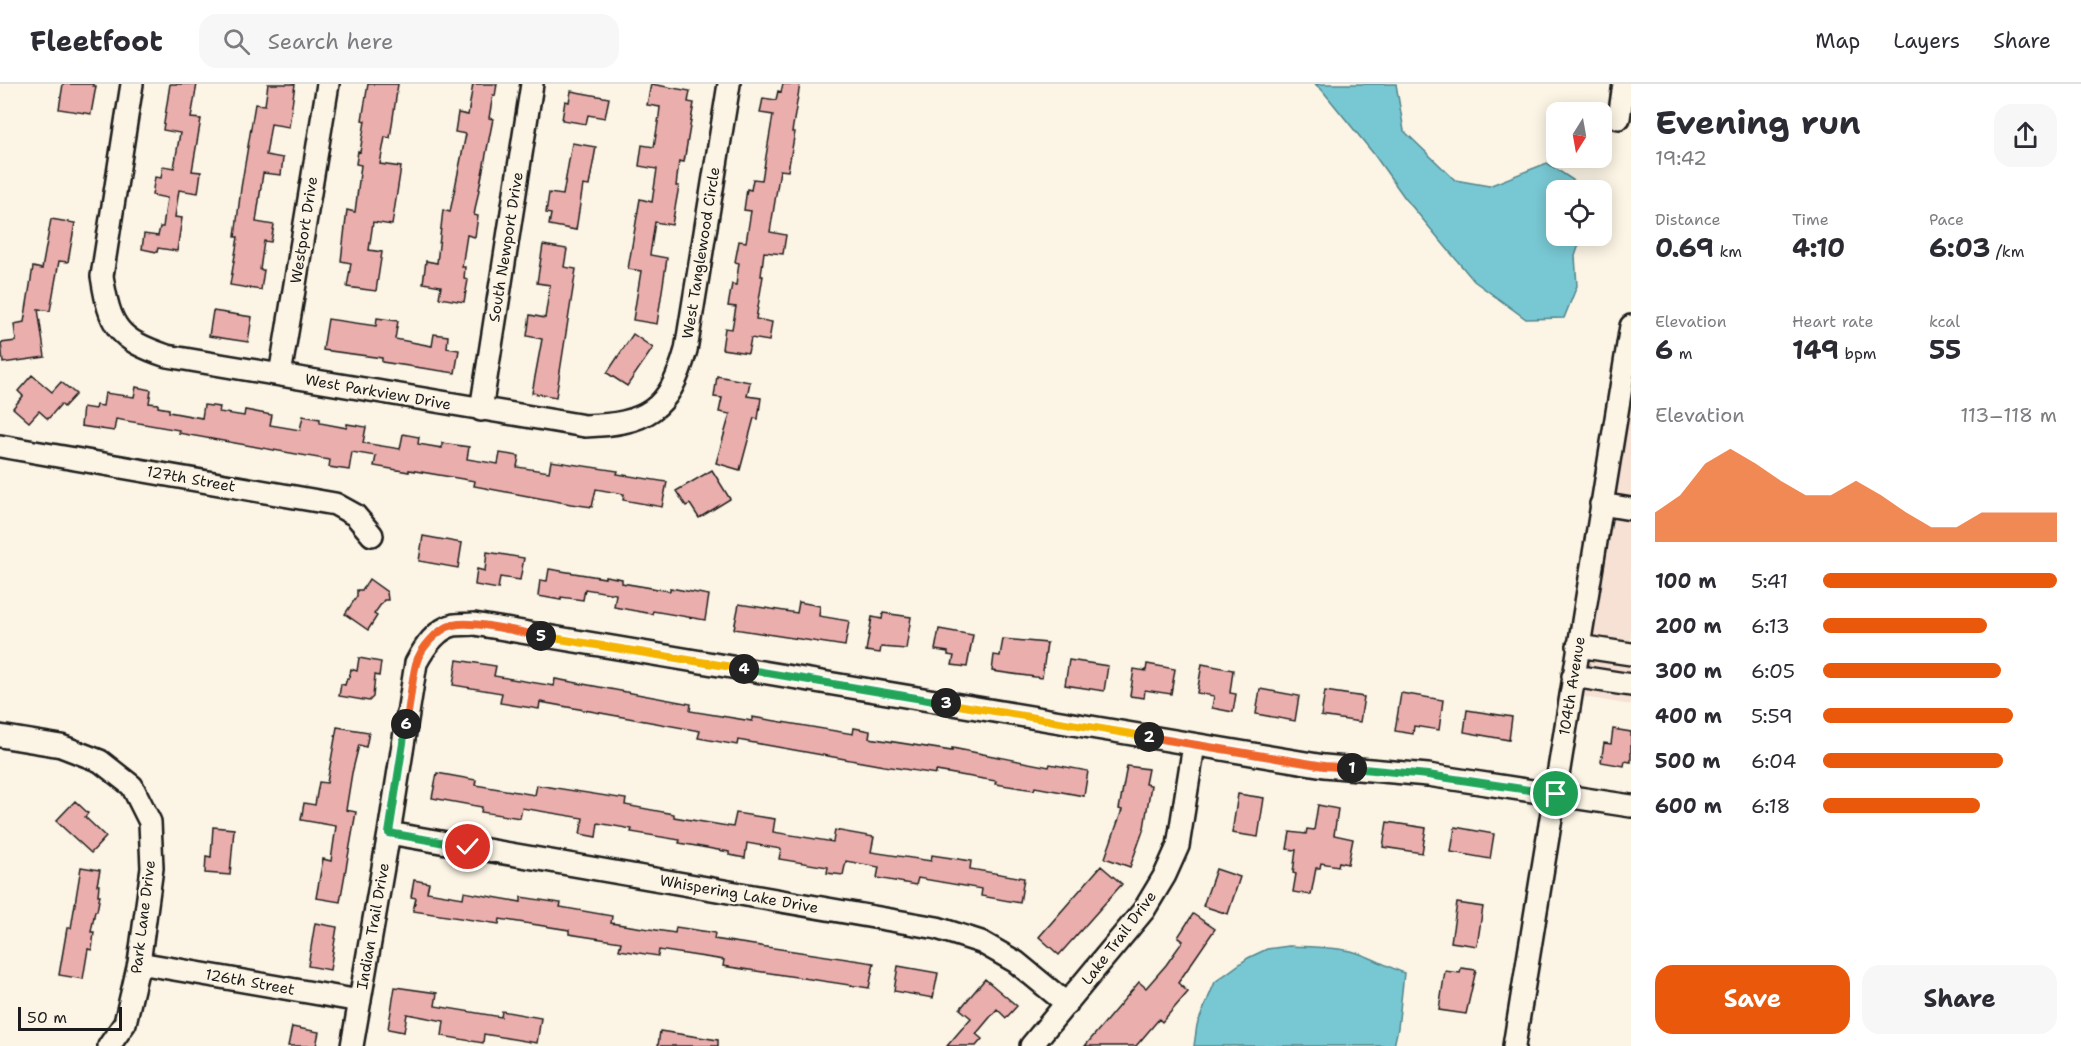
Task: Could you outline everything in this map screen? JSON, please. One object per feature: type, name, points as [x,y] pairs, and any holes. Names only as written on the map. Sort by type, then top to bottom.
[{"type":"street","name":"West Parkview Drive","points":[[132,84],[102,276],[113,324],[127,337],[145,348],[167,356],[585,426],[610,425],[634,420],[650,413]]},
{"type":"street","name":"Westport Drive","points":[[280,375],[328,84]]},
{"type":"street","name":"South Newport Drive","points":[[481,410],[532,84]]},
{"type":"street","name":"West Tanglewood Circle","points":[[650,413],[665,398],[676,378],[686,350],[729,84]]},
{"type":"street","points":[[1619,118],[1624,84]]},
{"type":"street","name":"104th Avenue","points":[[1514,1046],[1601,504],[1625,404],[1631,326]]},
{"type":"street","name":"127th Street","points":[[0,446],[335,504],[355,515],[372,535]]},
{"type":"street","points":[[1601,504],[1631,509]]},
{"type":"street","name":"Indian Trail Drive","points":[[352,1046],[416,663],[424,648],[436,635],[452,625],[474,624],[1194,745]]},
{"type":"street","points":[[1578,646],[1631,654]]},
{"type":"street","points":[[1573,676],[1631,685]]},
{"type":"street","name":"Park Lane Drive","points":[[0,736],[61,746],[100,761],[132,786],[150,822],[152,868],[139,963],[125,1023],[109,1046]]},
{"type":"street","points":[[1194,745],[1324,766],[1428,775],[1631,806]]},
{"type":"street","name":"Lake Trail Drive","points":[[1031,1046],[1144,910],[1165,875],[1178,846],[1194,745]]},
{"type":"street","name":"Whispering Lake Drive","points":[[389,833],[937,928],[981,942],[1016,962],[1067,1004]]},
{"type":"street","name":"126th Street","points":[[139,963],[360,1001]]},
{"type":"shaded area","points":[[1631,395],[1631,705],[1584,697]]},
{"type":"water","points":[[1315,84],[1396,84],[1404,131],[1455,180],[1489,186],[1546,163],[1546,168],[1555,168],[1573,180],[1546,180],[1546,246],[1578,246],[1575,256],[1577,286],[1564,318],[1526,319],[1474,281],[1405,198],[1373,153]]},
{"type":"water","points":[[1289,946],[1351,951],[1404,973],[1394,1046],[1194,1046],[1197,1025],[1215,982],[1248,958],[1267,949]]},
{"type":"building","points":[[63,84],[93,84],[96,86],[91,114],[59,109]]},
{"type":"building","points":[[170,84],[197,84],[191,118],[201,119],[192,171],[201,172],[198,193],[179,190],[175,217],[182,218],[177,251],[158,248],[157,252],[142,249],[144,234],[158,236],[160,227],[163,227],[167,198],[152,195],[155,177],[161,178],[163,166],[174,168],[180,133],[163,130]]},
{"type":"building","points":[[268,84],[295,84],[289,127],[271,124],[266,155],[283,158],[281,175],[263,173],[256,222],[274,225],[271,242],[264,241],[260,270],[264,270],[261,290],[230,285],[238,237],[235,237],[241,188],[255,104],[265,105]]},
{"type":"building","points":[[368,84],[398,84],[390,138],[385,137],[380,164],[401,167],[392,225],[373,222],[369,250],[382,252],[376,291],[347,287],[351,263],[341,261],[347,210],[355,212],[361,165],[356,164],[365,121],[362,120]]},
{"type":"building","points":[[473,84],[497,84],[489,118],[493,119],[474,215],[478,216],[475,237],[467,235],[462,267],[465,267],[464,279],[468,280],[464,302],[439,298],[441,286],[423,283],[426,261],[437,263],[443,210],[450,212],[466,134],[455,132],[458,113],[468,115]]},
{"type":"building","points":[[651,84],[690,91],[688,102],[694,103],[684,162],[679,161],[676,186],[679,186],[672,225],[655,222],[650,255],[667,258],[657,324],[633,320],[641,271],[628,269],[640,199],[652,202],[657,169],[639,166],[642,145],[654,147],[659,116],[660,107],[647,105]]},
{"type":"building","points":[[783,84],[800,84],[788,171],[780,170],[770,232],[786,235],[783,254],[764,252],[761,276],[763,276],[756,319],[772,322],[769,341],[751,338],[748,353],[722,349],[725,328],[732,329],[736,307],[728,306],[732,284],[736,285],[739,263],[735,262],[739,241],[746,242],[751,211],[744,210],[747,189],[751,190],[753,179],[762,180],[773,115],[760,113],[763,98],[776,100]]},
{"type":"building","points":[[571,91],[609,98],[605,118],[588,115],[586,124],[562,120],[565,101],[569,102]]},
{"type":"building","points":[[572,143],[596,147],[589,186],[583,185],[576,230],[549,225],[551,214],[546,213],[549,193],[563,195]]},
{"type":"building","points":[[51,219],[75,223],[68,262],[59,261],[50,311],[38,309],[45,357],[3,363],[1,343],[16,341],[14,324],[24,322],[33,267],[42,269]]},
{"type":"building","points":[[543,245],[567,249],[564,267],[576,269],[556,397],[532,393],[542,339],[527,336],[530,315],[545,318],[550,285],[537,283]]},
{"type":"building","points":[[213,311],[252,317],[248,342],[209,336]]},
{"type":"building","points":[[377,318],[398,321],[395,339],[432,346],[434,334],[448,336],[447,348],[459,350],[455,373],[382,362],[382,358],[323,350],[328,319],[376,326]]},
{"type":"building","points":[[633,334],[653,348],[627,386],[607,373]]},
{"type":"building","points":[[32,375],[52,392],[61,382],[76,394],[64,407],[61,404],[48,419],[39,411],[29,422],[13,408],[23,396],[18,391]]},
{"type":"building","points":[[717,376],[750,382],[747,396],[761,398],[758,419],[754,418],[740,470],[716,463],[730,414],[719,412],[722,398],[714,397]]},
{"type":"building","points":[[136,387],[151,390],[149,403],[158,404],[158,407],[169,409],[169,412],[202,418],[204,405],[220,407],[219,412],[244,416],[245,410],[272,415],[270,425],[300,430],[303,416],[320,419],[320,423],[347,428],[347,424],[366,427],[363,443],[400,449],[403,434],[419,437],[418,444],[442,448],[442,443],[469,447],[467,459],[498,464],[500,453],[519,456],[517,467],[549,472],[551,461],[618,471],[617,474],[667,482],[662,507],[623,500],[624,494],[596,489],[592,507],[571,504],[474,486],[475,481],[374,466],[376,456],[352,452],[349,470],[329,467],[330,460],[178,433],[179,430],[116,419],[114,431],[81,426],[83,407],[95,409],[96,405],[103,406],[105,393],[134,397]]},
{"type":"building","points":[[712,470],[730,499],[699,518],[690,504],[686,506],[676,491]]},
{"type":"building","points":[[423,536],[462,543],[458,568],[419,561]]},
{"type":"building","points":[[487,552],[524,558],[520,580],[500,577],[498,589],[475,585],[477,569],[485,571]]},
{"type":"building","points":[[549,569],[622,579],[622,583],[670,591],[670,588],[709,595],[705,620],[614,607],[616,594],[585,589],[583,600],[561,597],[561,600],[538,596],[540,580],[547,581]]},
{"type":"building","points":[[369,579],[387,592],[388,600],[384,600],[374,614],[377,616],[368,630],[345,614],[357,596],[357,590],[362,590]]},
{"type":"building","points":[[799,602],[820,606],[819,616],[849,621],[845,646],[734,629],[739,604],[797,613]]},
{"type":"building","points":[[883,613],[911,617],[906,649],[881,647],[880,653],[866,651],[872,617],[882,619]]},
{"type":"building","points":[[939,629],[973,635],[967,667],[952,665],[954,656],[948,655],[948,652],[935,650]]},
{"type":"building","points":[[1003,639],[1047,643],[1042,678],[992,671],[994,655],[1000,656]]},
{"type":"building","points":[[359,658],[381,662],[379,676],[375,675],[373,697],[369,701],[339,696],[341,684],[345,685],[351,669],[357,671]]},
{"type":"building","points":[[457,660],[496,666],[494,676],[554,686],[555,679],[691,704],[690,711],[752,721],[752,717],[853,734],[854,728],[870,731],[869,738],[952,751],[952,748],[1049,767],[1050,764],[1088,771],[1084,796],[1035,787],[1034,790],[995,784],[996,781],[936,771],[936,774],[884,766],[738,740],[737,745],[698,738],[700,731],[540,702],[539,709],[500,703],[502,693],[453,685]]},
{"type":"building","points":[[1069,660],[1108,666],[1104,691],[1065,685]]},
{"type":"building","points":[[1147,664],[1175,669],[1171,694],[1145,690],[1144,698],[1130,696],[1134,669],[1146,671]]},
{"type":"building","points":[[1202,664],[1233,670],[1230,693],[1236,694],[1233,712],[1212,708],[1214,696],[1197,693]]},
{"type":"building","points":[[1260,689],[1299,696],[1295,721],[1256,714]]},
{"type":"building","points":[[1325,691],[1364,697],[1360,722],[1321,716]]},
{"type":"building","points":[[1401,693],[1443,700],[1439,730],[1414,726],[1413,734],[1395,731]]},
{"type":"building","points":[[1467,710],[1512,717],[1509,740],[1464,732]]},
{"type":"building","points":[[337,727],[369,732],[366,747],[359,745],[352,773],[346,810],[356,812],[340,902],[316,898],[323,859],[331,861],[336,826],[301,820],[304,803],[315,805],[319,782],[327,783]]},
{"type":"building","points":[[1613,729],[1631,732],[1631,762],[1625,761],[1624,766],[1601,762],[1604,743],[1611,744]]},
{"type":"building","points":[[1127,766],[1148,769],[1145,784],[1151,785],[1144,828],[1130,867],[1105,858],[1122,810],[1119,809]]},
{"type":"building","points":[[437,773],[476,780],[475,785],[535,795],[537,785],[626,799],[625,805],[674,814],[674,817],[733,827],[736,813],[775,819],[773,832],[833,842],[835,830],[874,837],[871,852],[931,861],[932,855],[971,861],[970,869],[1024,878],[1020,903],[981,896],[982,889],[918,878],[916,885],[877,878],[879,867],[846,861],[843,875],[827,873],[828,867],[779,859],[781,849],[747,843],[745,858],[729,855],[729,852],[679,843],[680,840],[631,832],[632,829],[598,823],[596,837],[580,834],[583,818],[522,808],[520,818],[481,812],[482,807],[432,798]]},
{"type":"building","points":[[1238,794],[1264,798],[1258,837],[1232,833]]},
{"type":"building","points":[[75,801],[88,813],[85,817],[106,837],[91,853],[56,821]]},
{"type":"building","points":[[1318,805],[1338,809],[1334,835],[1353,839],[1348,864],[1339,862],[1338,866],[1321,863],[1320,868],[1316,868],[1311,895],[1293,892],[1296,850],[1287,849],[1290,832],[1306,834],[1307,829],[1314,830]]},
{"type":"building","points":[[1387,822],[1426,828],[1422,853],[1383,847]]},
{"type":"building","points":[[213,827],[234,829],[230,875],[205,873],[206,856],[211,857]]},
{"type":"building","points":[[1455,827],[1494,834],[1490,859],[1451,852]]},
{"type":"building","points":[[1101,866],[1122,884],[1059,955],[1039,937]]},
{"type":"building","points":[[81,867],[100,870],[97,885],[99,885],[98,895],[100,895],[91,932],[94,932],[92,950],[88,949],[83,979],[59,975],[67,928],[71,928]]},
{"type":"building","points":[[1216,869],[1240,877],[1228,914],[1203,906]]},
{"type":"building","points":[[414,880],[429,883],[427,892],[463,898],[464,892],[521,902],[521,897],[561,903],[560,907],[612,916],[611,923],[675,933],[676,927],[715,933],[714,939],[874,963],[869,988],[723,966],[724,960],[659,950],[658,956],[619,950],[621,942],[569,934],[569,930],[500,919],[499,924],[413,911],[416,898],[411,897]]},
{"type":"building","points":[[1457,903],[1483,907],[1477,946],[1451,942]]},
{"type":"building","points":[[1193,914],[1215,929],[1178,983],[1188,992],[1162,1022],[1159,1019],[1136,1046],[1085,1046],[1139,982],[1146,988],[1166,965],[1183,941],[1178,937]]},
{"type":"building","points":[[315,923],[337,927],[330,970],[308,966]]},
{"type":"building","points":[[898,966],[938,973],[933,998],[894,991]]},
{"type":"building","points":[[1461,968],[1476,970],[1466,1014],[1439,1010],[1445,971],[1460,973]]},
{"type":"building","points":[[985,979],[1017,1006],[1006,1018],[997,1009],[976,1034],[982,1039],[976,1046],[947,1046],[971,1018],[960,1009]]},
{"type":"building","points":[[395,987],[437,993],[435,1006],[501,1017],[502,1011],[541,1018],[537,1043],[484,1034],[483,1043],[442,1036],[444,1021],[407,1014],[404,1032],[388,1029]]},
{"type":"building","points":[[292,1027],[319,1032],[316,1046],[288,1046]]},
{"type":"building","points":[[660,1031],[718,1040],[718,1046],[658,1046]]},
{"type":"route","points":[[468,847],[389,833],[416,663],[424,648],[436,635],[452,625],[474,624],[1324,766],[1428,775],[1556,794]]}]
